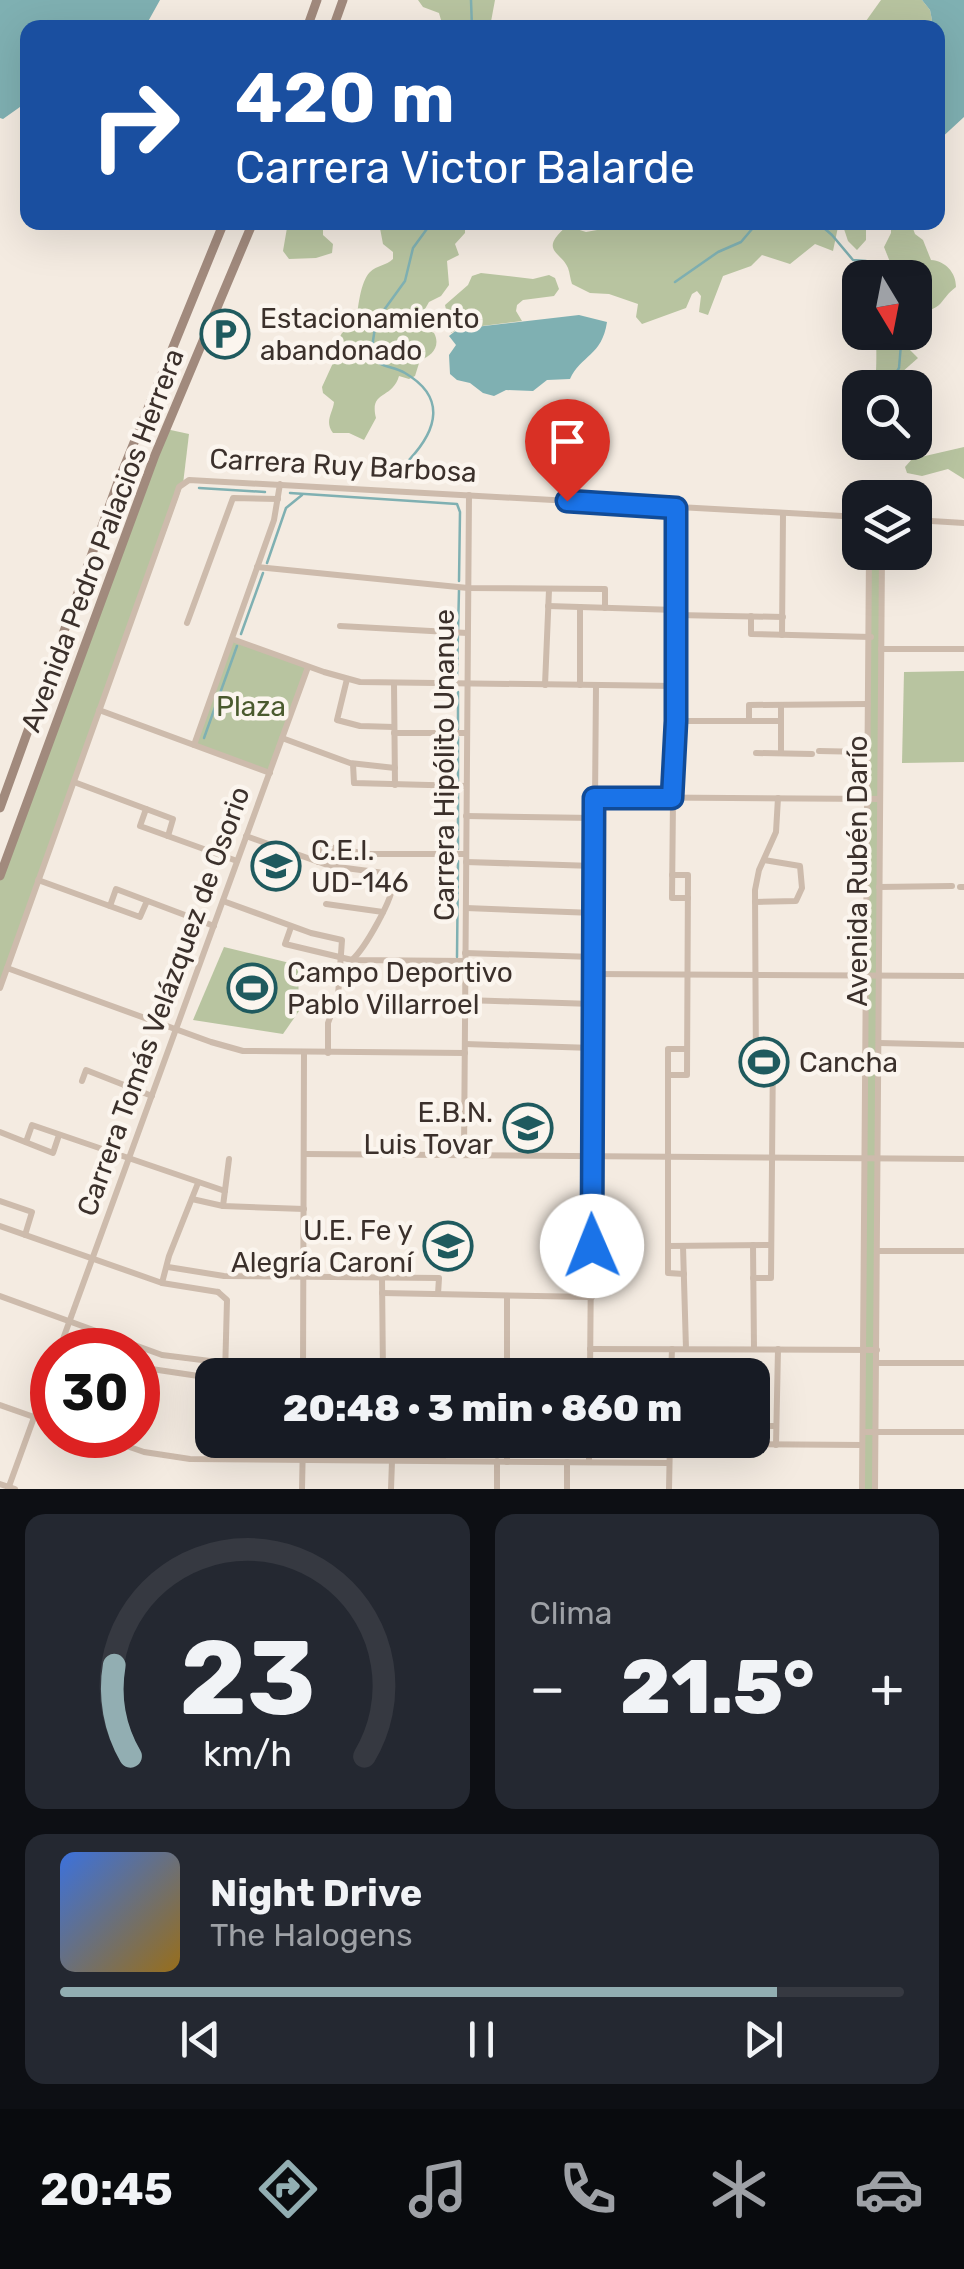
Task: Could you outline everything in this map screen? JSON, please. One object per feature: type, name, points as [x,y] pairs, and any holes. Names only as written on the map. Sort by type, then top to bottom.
[{"type":"main road","name":"Avenida Pedro Palacios Herrera","points":[[0,808],[118,482],[221,230]]},
{"type":"main road","name":"Avenida Pedro Palacios Herrera","points":[[0,876],[155,456],[250,230]]},
{"type":"street","name":"Carrera Ruy Barbosa","points":[[100,710],[183,484],[200,478],[842,516]]},
{"type":"street","points":[[194,744],[274,520],[280,484]]},
{"type":"street","name":"Carrera Hipólito Unanue","points":[[464,1155],[466,786],[461,733],[467,684],[461,632],[468,588],[468,495]]},
{"type":"street","points":[[187,623],[232,498],[278,499]]},
{"type":"street","points":[[676,508],[672,898],[688,898]]},
{"type":"street","points":[[782,635],[783,514]]},
{"type":"street","points":[[932,521],[964,523]]},
{"type":"street","points":[[258,568],[468,588],[605,589],[605,608]]},
{"type":"street","name":"Avenida Rubén Darío","points":[[862,1489],[869,570]]},
{"type":"street","name":"Avenida Rubén Darío","points":[[875,1489],[882,570]]},
{"type":"street","points":[[545,685],[549,590]]},
{"type":"street","points":[[548,606],[783,617]]},
{"type":"street","points":[[580,608],[580,685]]},
{"type":"street","points":[[751,616],[751,634],[882,638]]},
{"type":"street","points":[[340,626],[461,632]]},
{"type":"street","points":[[232,639],[347,680],[676,686]]},
{"type":"street","points":[[882,648],[964,649]]},
{"type":"street","name":"Carrera Tomás Velázquez de Osorio","points":[[67,1328],[308,667]]},
{"type":"street","points":[[347,680],[337,720],[394,730],[461,733]]},
{"type":"street","points":[[394,683],[395,785]]},
{"type":"street","points":[[590,1358],[596,686]]},
{"type":"street","points":[[749,721],[749,705],[868,704]]},
{"type":"street","points":[[781,754],[782,705]]},
{"type":"street","points":[[0,988],[100,710],[270,773]]},
{"type":"street","points":[[676,721],[781,721]]},
{"type":"street","points":[[282,738],[353,764],[394,768]]},
{"type":"street","points":[[756,753],[867,752]]},
{"type":"street","points":[[353,764],[354,783],[466,786]]},
{"type":"street","points":[[74,782],[172,819],[168,836]]},
{"type":"street","points":[[594,798],[880,799]]},
{"type":"street","points":[[773,1075],[756,1075],[756,882],[776,832],[778,798]]},
{"type":"street","points":[[146,809],[140,826],[237,861]]},
{"type":"street","points":[[466,816],[594,818]]},
{"type":"street","points":[[246,836],[318,862],[384,873],[392,878],[393,890],[383,912],[352,960]]},
{"type":"street","points":[[318,862],[323,846],[352,852],[594,866]]},
{"type":"street","points":[[384,873],[385,854]]},
{"type":"street","points":[[756,902],[796,901],[802,888],[800,866],[764,860]]},
{"type":"street","points":[[669,1075],[687,1075],[688,875],[672,875]]},
{"type":"street","points":[[38,880],[140,918],[146,900]]},
{"type":"street","points":[[880,887],[959,887]]},
{"type":"street","points":[[110,906],[116,889],[214,926]]},
{"type":"street","points":[[223,901],[342,940],[338,996],[328,1023],[328,1052]]},
{"type":"street","points":[[326,904],[383,912]]},
{"type":"street","points":[[466,908],[594,912]]},
{"type":"street","points":[[291,926],[285,944],[352,960],[594,957]]},
{"type":"street","points":[[7,968],[243,1050],[593,1048]]},
{"type":"street","points":[[594,974],[964,976]]},
{"type":"street","points":[[465,1000],[593,1004]]},
{"type":"street","points":[[878,1043],[964,1045]]},
{"type":"street","points":[[684,1274],[668,1274],[668,1048],[687,1049]]},
{"type":"street","points":[[753,1278],[771,1278],[773,1049],[756,1049]]},
{"type":"street","points":[[303,1358],[304,1052]]},
{"type":"street","points":[[82,1081],[86,1070],[152,1096]]},
{"type":"street","points":[[26,1142],[32,1125],[225,1191]]},
{"type":"street","points":[[0,1132],[53,1152],[59,1135]]},
{"type":"street","points":[[305,1154],[964,1159]]},
{"type":"street","points":[[224,1206],[229,1159]]},
{"type":"street","points":[[162,1283],[198,1183]]},
{"type":"street","points":[[192,1199],[224,1206],[304,1209]]},
{"type":"street","points":[[1,1204],[32,1212],[25,1235]]},
{"type":"street","points":[[0,1226],[162,1283],[218,1292],[227,1300],[226,1358]]},
{"type":"street","points":[[669,1246],[771,1245]]},
{"type":"street","points":[[684,1246],[686,1349]]},
{"type":"street","points":[[752,1246],[754,1350]]},
{"type":"street","points":[[878,1251],[964,1251]]},
{"type":"street","points":[[168,1266],[220,1276],[439,1278],[438,1294]]},
{"type":"street","points":[[218,1292],[220,1276]]},
{"type":"street","points":[[382,1278],[382,1358]]},
{"type":"street","points":[[382,1293],[592,1297]]},
{"type":"street","points":[[0,1296],[86,1328]]},
{"type":"street","points":[[507,1296],[507,1358]]},
{"type":"street","points":[[590,1349],[877,1350]]},
{"type":"street","points":[[672,1349],[672,1358]]},
{"type":"street","points":[[776,1445],[778,1350]]},
{"type":"street","points":[[160,1354],[195,1360]]},
{"type":"street","points":[[876,1363],[964,1363]]},
{"type":"street","points":[[160,1370],[195,1375]]},
{"type":"street","points":[[0,1405],[30,1414]]},
{"type":"street","points":[[770,1426],[776,1426]]},
{"type":"street","points":[[0,1484],[11,1488],[30,1430]]},
{"type":"street","points":[[862,1432],[964,1432]]},
{"type":"street","points":[[770,1445],[862,1445]]},
{"type":"street","points":[[160,1454],[174,1458],[302,1461],[670,1463]]},
{"type":"street","points":[[302,1458],[302,1489]]},
{"type":"street","points":[[589,1458],[589,1462]]},
{"type":"street","points":[[669,1489],[670,1458]]},
{"type":"street","points":[[391,1489],[392,1461]]},
{"type":"street","points":[[496,1489],[497,1462]]},
{"type":"street","points":[[567,1462],[567,1489]]},
{"type":"green space","points":[[418,0],[495,0],[491,20],[441,20],[439,13],[423,7]]},
{"type":"green space","points":[[881,0],[922,0],[932,20],[867,20]]},
{"type":"green space","points":[[287,230],[323,230],[333,244],[332,253],[316,258],[289,259],[283,251]]},
{"type":"green space","points":[[380,230],[465,230],[455,244],[459,255],[447,261],[449,285],[441,296],[429,302],[421,316],[408,324],[409,330],[434,333],[434,350],[420,360],[415,376],[399,376],[396,384],[378,399],[376,418],[364,440],[349,433],[333,433],[329,421],[334,402],[322,387],[333,363],[336,344],[342,333],[356,323],[367,276],[393,259],[393,252],[383,244]]},
{"type":"green space","points":[[562,230],[837,230],[833,251],[815,244],[790,264],[762,255],[751,266],[723,276],[708,315],[699,312],[701,296],[697,291],[686,308],[642,324],[636,317],[638,304],[609,294],[590,293],[572,284],[565,262],[554,250],[554,241]]},
{"type":"green space","points":[[844,230],[866,230],[866,240],[857,250]]},
{"type":"green space","points":[[891,230],[914,230],[923,240],[931,260],[889,260],[884,247]]},
{"type":"green space","points":[[932,260],[949,268],[956,287],[932,309]]},
{"type":"green space","points":[[481,273],[533,279],[549,275],[555,278],[559,289],[554,296],[523,300],[517,305],[522,321],[451,333],[445,305],[468,285],[472,276]]},
{"type":"green space","points":[[876,350],[910,350],[918,358],[904,370],[876,370]]},
{"type":"green space","points":[[166,429],[189,434],[183,484],[0,988],[0,876]]},
{"type":"green space","points":[[964,447],[964,479],[948,469],[922,476],[907,473],[905,467],[911,460],[932,460],[932,454]]},
{"type":"green space","points":[[869,570],[882,570],[875,1489],[862,1489]]},
{"type":"green space","name":"Plaza","points":[[232,639],[308,667],[270,773],[194,745]]},
{"type":"green space","points":[[964,671],[964,762],[902,763],[904,672]]},
{"type":"green space","name":"Campo Deportivo Pablo Villarroel","points":[[224,947],[298,965],[299,1011],[283,1034],[193,1020]]},
{"type":"water","points":[[0,0],[160,0],[149,20],[20,20],[20,107],[0,118]]},
{"type":"water","points":[[922,0],[964,0],[964,117],[945,135],[945,20],[932,20]]},
{"type":"water","points":[[579,315],[607,322],[601,342],[570,379],[547,380],[533,391],[506,390],[494,396],[450,374],[449,355],[456,345],[449,336],[458,329]]},
{"type":"waterway","points":[[471,0],[472,20]]},
{"type":"waterway","points":[[410,471],[409,460],[431,425],[432,403],[418,382],[378,362],[371,354],[376,321],[405,281],[413,248],[426,230]]},
{"type":"waterway","points":[[675,282],[718,252],[741,242],[751,230]]},
{"type":"waterway","points":[[826,230],[853,260]]},
{"type":"waterway","points":[[898,370],[900,350]]},
{"type":"waterway","points":[[199,488],[265,492]]},
{"type":"waterway","points":[[290,493],[457,504],[459,581]]},
{"type":"waterway","points":[[267,563],[286,508],[302,495]]},
{"type":"waterway","points":[[241,634],[263,573]]},
{"type":"waterway","points":[[457,676],[459,590]]},
{"type":"waterway","points":[[204,738],[237,646]]},
{"type":"waterway","points":[[458,692],[458,729]]},
{"type":"waterway","points":[[458,737],[458,781]]},
{"type":"waterway","points":[[458,790],[458,849]]},
{"type":"waterway","points":[[457,957],[458,861]]},
{"type":"place","name":"Estacionamiento abandonado","points":[[225,334]]},
{"type":"place","name":"C.E.I. UD-146","points":[[276,866]]},
{"type":"place","name":"Campo Deportivo Pablo Villarroel","points":[[252,988]]},
{"type":"place","name":"Cancha","points":[[764,1062]]},
{"type":"place","name":"E.B.N. Luis Tovar","points":[[528,1128]]},
{"type":"place","name":"U.E. Fe y Alegría Caroní","points":[[448,1246]]},
{"type":"route","points":[[567,501],[676,508],[672,798],[594,798],[592,1246]]}]
